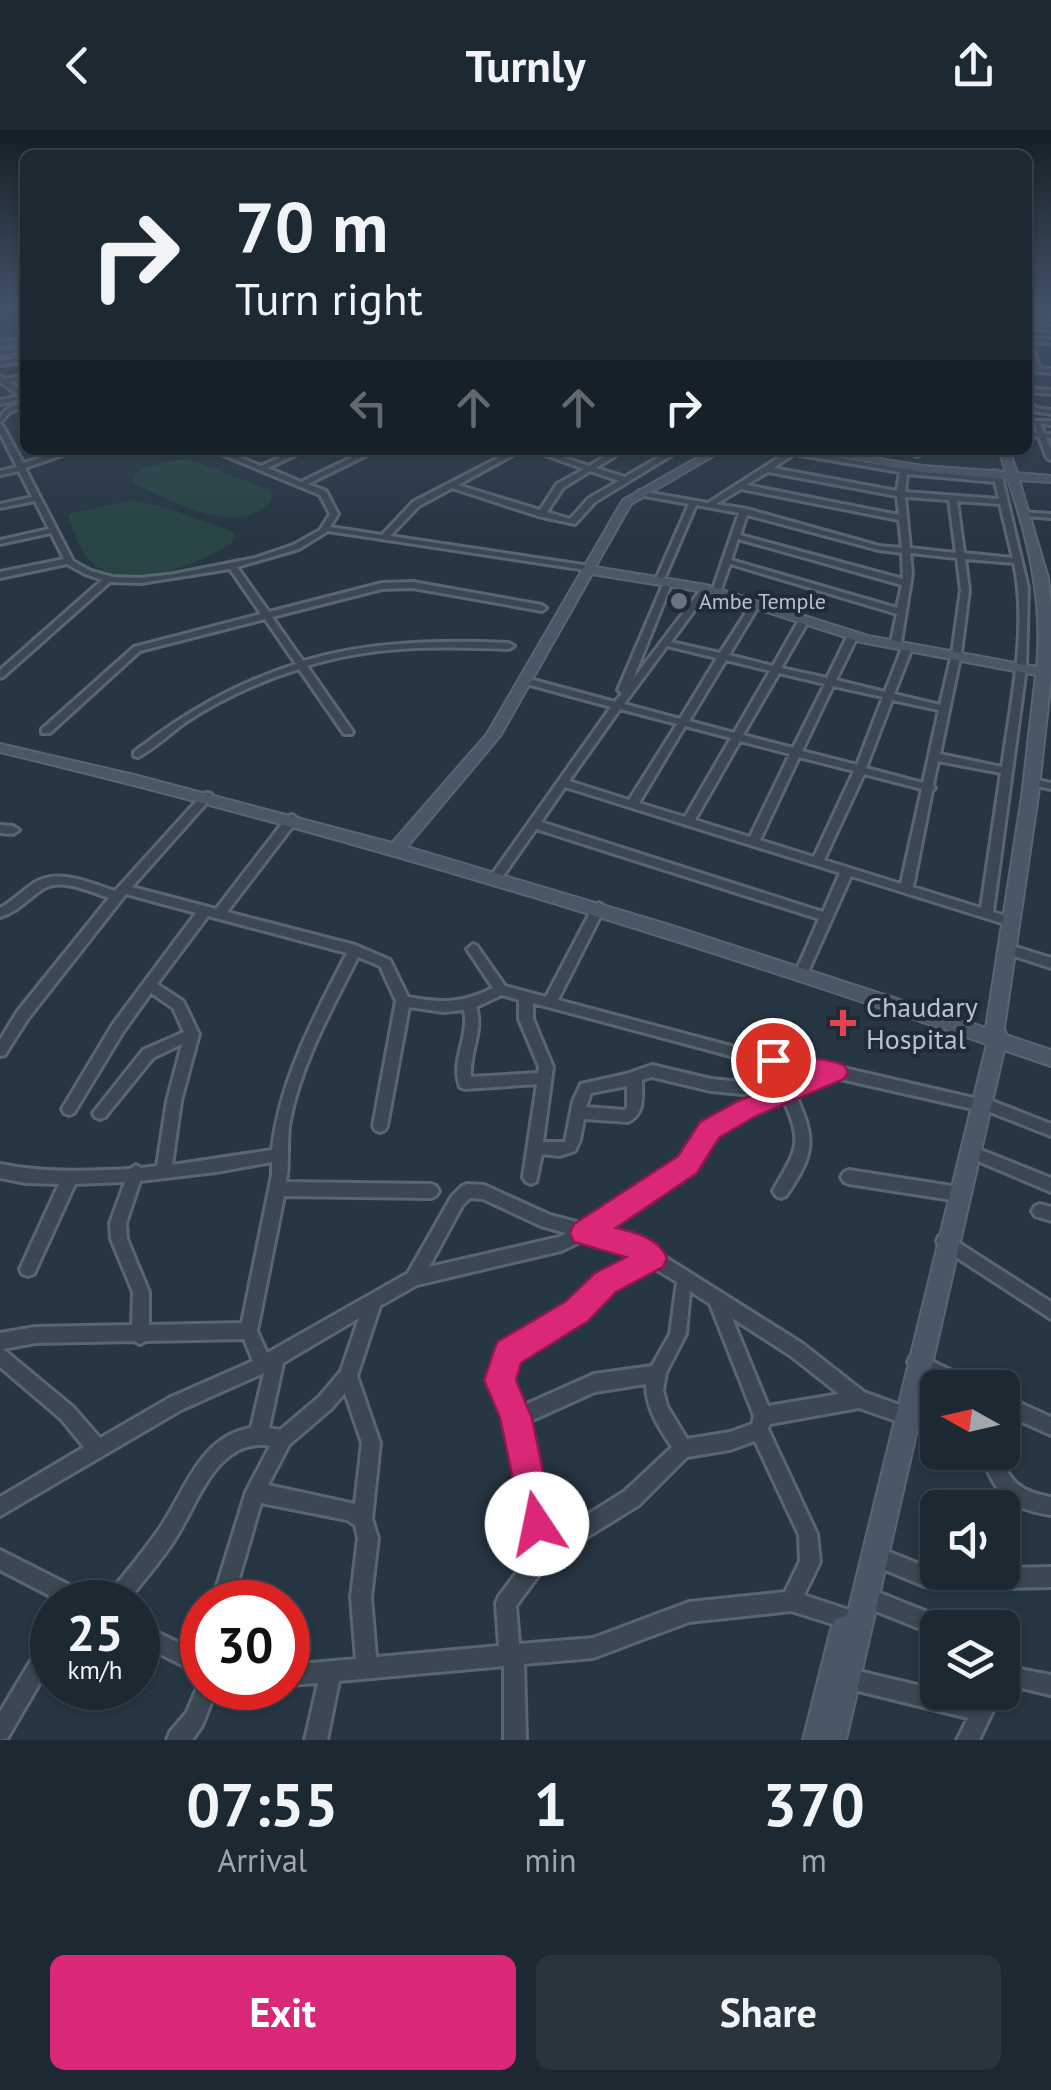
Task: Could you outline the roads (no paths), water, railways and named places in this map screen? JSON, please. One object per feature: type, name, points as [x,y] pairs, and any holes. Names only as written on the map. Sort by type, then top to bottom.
[{"type":"street","points":[[20,403],[0,423],[11,447],[69,561],[83,571],[108,579],[150,581],[231,564],[286,551],[328,529],[334,519],[334,506],[323,493],[237,455]]},
{"type":"street","points":[[1051,423],[1036,422],[1046,436],[1051,458]]},
{"type":"street","points":[[0,449],[11,447]]},
{"type":"street","points":[[0,473],[58,455]]},
{"type":"street","points":[[262,468],[291,455]]},
{"type":"street","points":[[302,484],[363,455]]},
{"type":"street","points":[[383,538],[416,504],[509,455]]},
{"type":"street","points":[[550,455],[624,480]]},
{"type":"street","points":[[541,514],[552,492],[611,455]]},
{"type":"street","points":[[451,486],[576,522],[592,500],[667,455]]},
{"type":"street","points":[[397,848],[493,736],[618,515],[642,493],[709,455]]},
{"type":"street","points":[[710,504],[788,455]]},
{"type":"street","points":[[813,455],[904,469],[1051,478]]},
{"type":"street","points":[[833,455],[904,469]]},
{"type":"street","points":[[855,455],[1003,476]]},
{"type":"street","points":[[986,915],[1021,666],[1024,588],[1004,502],[1004,455]]},
{"type":"street","points":[[766,469],[901,494],[1004,502]]},
{"type":"street","points":[[818,862],[888,698],[902,645],[901,612],[906,582],[901,494],[904,469]]},
{"type":"street","points":[[945,1241],[952,1193],[994,1035],[1047,671],[1044,596],[1024,514],[1003,476]]},
{"type":"street","points":[[739,486],[903,518]]},
{"type":"street","points":[[642,493],[710,504],[879,548],[1018,561]]},
{"type":"street","points":[[0,506],[37,498]]},
{"type":"street","points":[[906,890],[930,788],[965,590],[964,556],[953,498]]},
{"type":"street","points":[[616,707],[694,502]]},
{"type":"street","points":[[498,876],[616,707],[664,643],[712,589],[727,561],[744,512]]},
{"type":"street","points":[[1024,514],[1051,516]]},
{"type":"street","points":[[328,529],[712,589],[902,645]]},
{"type":"street","points":[[0,542],[54,530]]},
{"type":"street","points":[[736,536],[906,582]]},
{"type":"street","points":[[0,575],[69,561]]},
{"type":"street","points":[[727,561],[901,612]]},
{"type":"street","points":[[231,564],[348,732]]},
{"type":"street","points":[[0,675],[108,579]]},
{"type":"street","points":[[46,731],[131,652],[267,615],[396,584],[542,608]]},
{"type":"street","points":[[712,589],[853,635],[1047,671]]},
{"type":"street","points":[[633,802],[756,605]]},
{"type":"street","points":[[688,822],[804,620]]},
{"type":"street","points":[[753,842],[853,635]]},
{"type":"street","points":[[664,643],[945,709]]},
{"type":"street","points":[[138,754],[174,724],[212,700],[300,664],[399,646],[510,646]]},
{"type":"street","points":[[526,682],[930,788]]},
{"type":"street","points":[[0,748],[207,796],[498,876],[994,1035],[1051,1058]]},
{"type":"street","points":[[936,756],[1007,771]]},
{"type":"street","points":[[563,782],[1011,922]]},
{"type":"street","points":[[1033,782],[1051,786]]},
{"type":"street","points":[[0,1051],[22,1016],[120,892],[207,796]]},
{"type":"street","points":[[70,1109],[150,986],[292,819]]},
{"type":"street","points":[[534,824],[826,917]]},
{"type":"street","points":[[801,974],[847,871]]},
{"type":"street","points":[[0,912],[16,906],[45,882],[58,880],[212,912],[355,950],[385,963],[403,1000],[380,1126]]},
{"type":"street","points":[[550,1003],[600,907]]},
{"type":"street","points":[[1006,948],[1051,964]]},
{"type":"street","points":[[473,949],[500,990]]},
{"type":"street","points":[[258,1432],[269,1361],[249,1332],[278,1189],[277,1155],[295,1080],[316,1026],[355,950]]},
{"type":"street","points":[[150,986],[178,1005],[192,1034],[174,1101],[164,1170]]},
{"type":"street","points":[[403,1000],[437,1008],[470,1007],[500,990],[742,1054],[978,1103],[1051,1130]]},
{"type":"street","points":[[526,996],[526,1020],[546,1067],[530,1177]]},
{"type":"street","points":[[470,1007],[476,1021],[462,1068],[464,1083],[545,1078]]},
{"type":"street","points":[[100,1113],[148,1054],[192,1034]]},
{"type":"street","points":[[536,1147],[570,1147],[580,1096],[586,1088],[635,1078],[652,1070],[711,1085],[787,1092]]},
{"type":"street","points":[[0,1508],[174,1404],[269,1361],[414,1278],[561,1244],[584,1233],[688,1164],[709,1130],[835,1072]]},
{"type":"street","points":[[579,1113],[628,1116],[634,1110],[635,1078]]},
{"type":"street","points":[[782,1192],[803,1154],[805,1139],[803,1123],[787,1092]]},
{"type":"street","points":[[831,1740],[916,1361],[971,1152],[978,1103]]},
{"type":"street","points":[[971,1152],[1051,1185]]},
{"type":"street","points":[[0,1170],[71,1176],[218,1168],[277,1155]]},
{"type":"street","points":[[136,1172],[118,1223],[120,1240],[140,1292],[140,1336]]},
{"type":"street","points":[[28,1269],[71,1176]]},
{"type":"street","points":[[848,1177],[952,1193]]},
{"type":"street","points":[[278,1189],[431,1191]]},
{"type":"street","points":[[414,1278],[456,1201],[467,1191],[484,1192],[584,1233],[632,1245],[797,1350],[859,1399],[898,1413]]},
{"type":"street","points":[[945,1241],[1051,1311]]},
{"type":"street","points":[[543,1554],[516,1418],[500,1380],[508,1353],[577,1311],[606,1282],[653,1258]]},
{"type":"street","points":[[684,1448],[663,1416],[655,1394],[656,1374],[680,1329],[680,1300],[686,1279]]},
{"type":"street","points":[[229,1580],[255,1492],[283,1438],[325,1403],[348,1376],[375,1298]]},
{"type":"street","points":[[716,1298],[761,1423],[808,1534],[810,1562],[791,1602]]},
{"type":"street","points":[[0,1341],[34,1335],[249,1332]]},
{"type":"street","points":[[0,1356],[67,1413],[98,1450]]},
{"type":"street","points":[[916,1361],[934,1370]]},
{"type":"street","points":[[818,1740],[898,1413],[916,1361]]},
{"type":"street","points":[[516,1418],[594,1383],[656,1374]]},
{"type":"street","points":[[348,1376],[371,1443],[363,1519],[368,1538],[361,1596],[367,1668]]},
{"type":"street","points":[[515,1740],[506,1603],[543,1554],[632,1498],[684,1448],[730,1441],[761,1423],[859,1399]]},
{"type":"street","points":[[1020,1412],[1051,1426]]},
{"type":"street","points":[[131,1580],[170,1530],[200,1474],[235,1442],[258,1432],[283,1438]]},
{"type":"street","points":[[997,1470],[1010,1495],[1051,1506]]},
{"type":"street","points":[[255,1492],[350,1510],[363,1519]]},
{"type":"street","points":[[875,1556],[938,1578],[1051,1577]]},
{"type":"street","points":[[0,1560],[38,1580]]},
{"type":"street","points":[[865,1598],[920,1619]]},
{"type":"street","points":[[310,1674],[593,1648],[689,1612],[791,1602],[848,1619]]},
{"type":"street","points":[[316,1740],[331,1672]]},
{"type":"street","points":[[846,1678],[920,1691]]},
{"type":"street","points":[[1020,1679],[1051,1685]]},
{"type":"street","points":[[0,1732],[30,1681]]},
{"type":"street","points":[[178,1740],[199,1710]]},
{"type":"street","points":[[968,1740],[983,1710]]},
{"type":"place","name":"Ambe Temple","points":[[679,601]]},
{"type":"place","name":"Chaudary Hospital","points":[[843,1023]]}]
